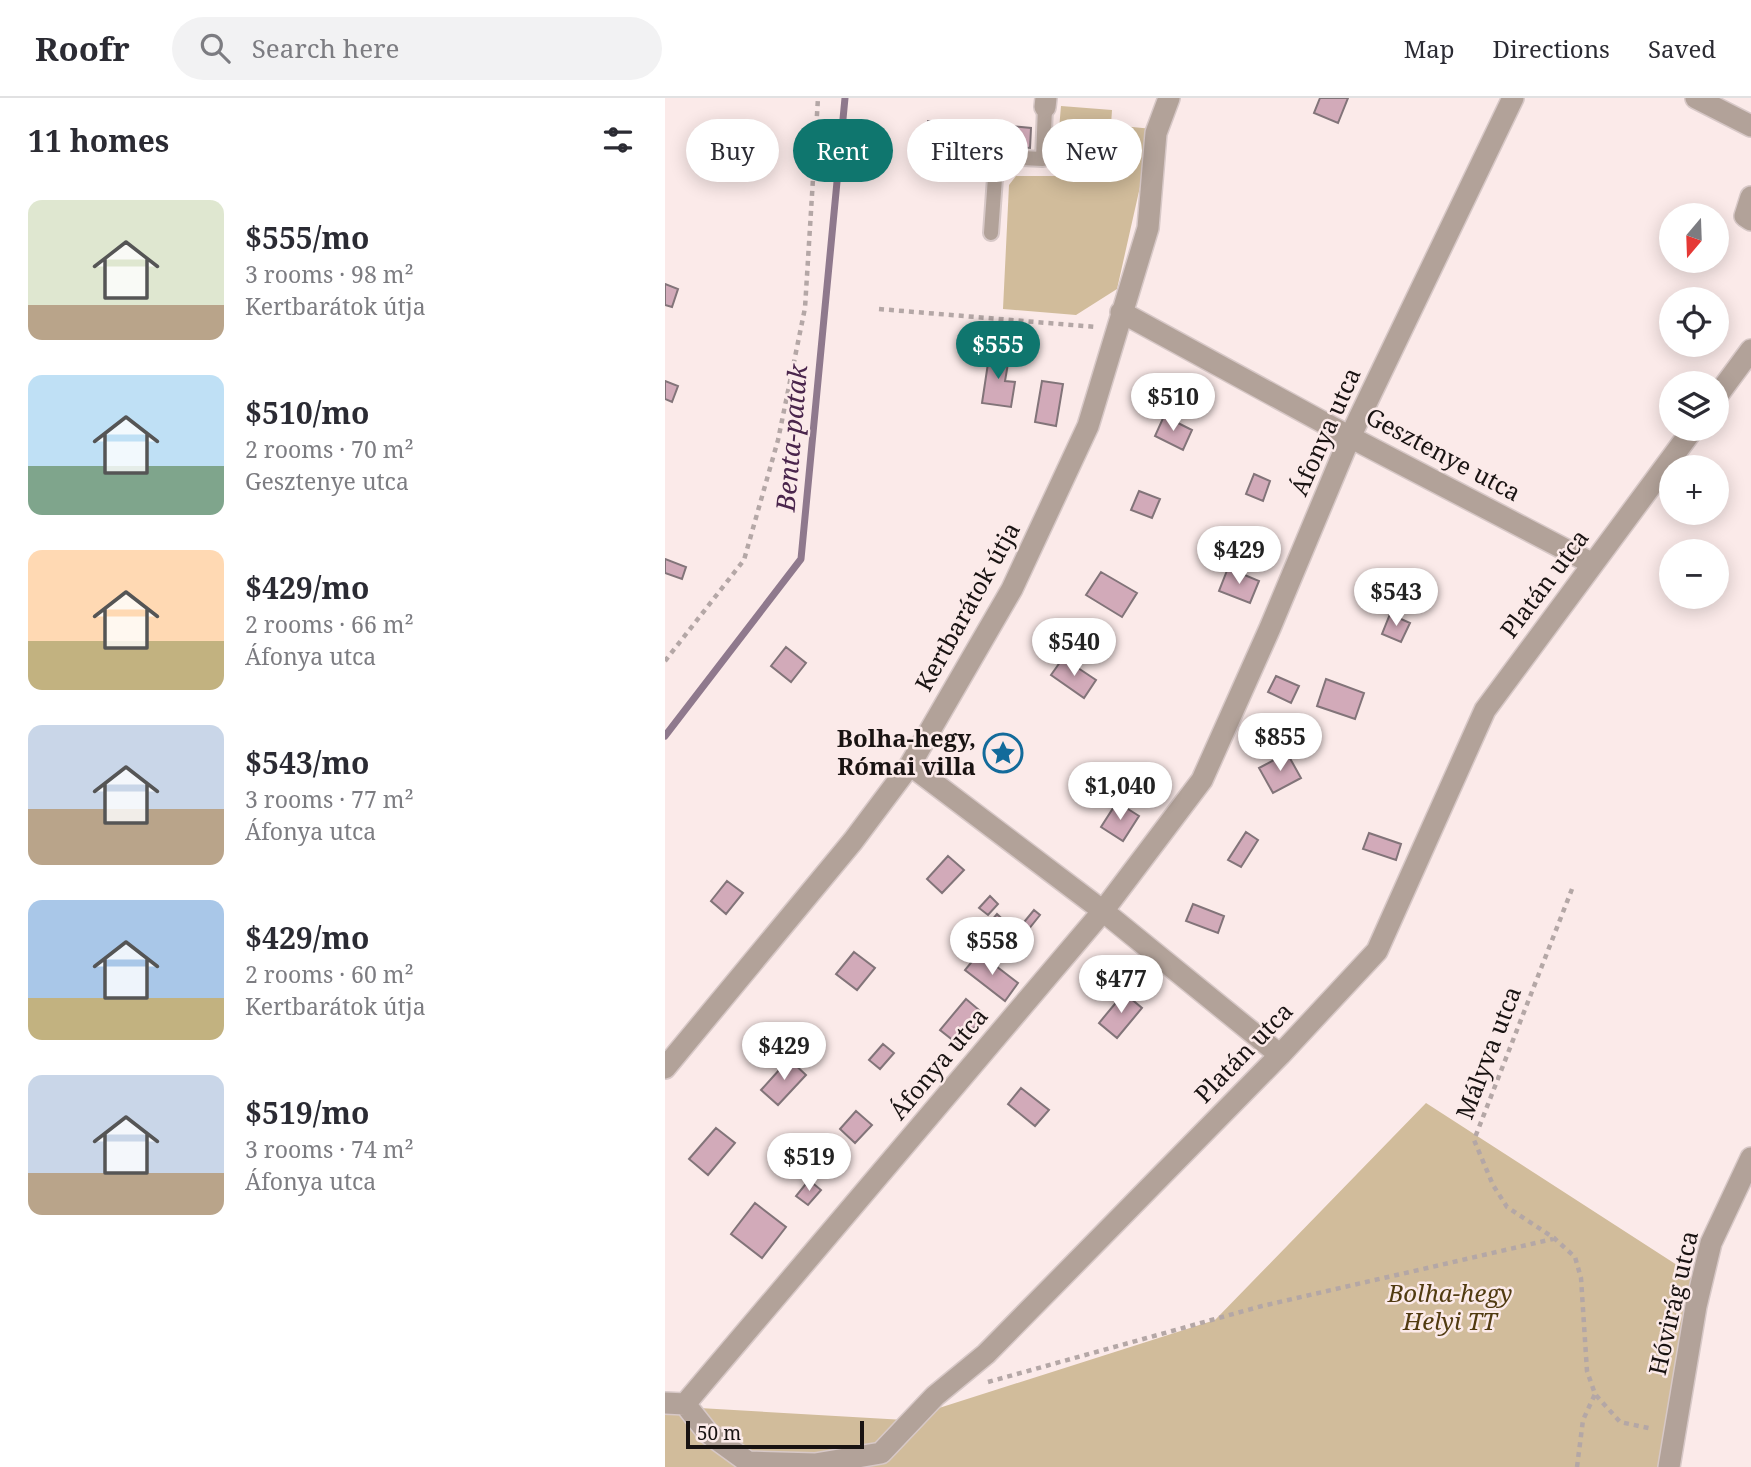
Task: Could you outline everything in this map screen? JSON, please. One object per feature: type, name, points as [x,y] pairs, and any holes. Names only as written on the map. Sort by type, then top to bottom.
[{"type":"street","name":"Kertbarátok útja","points":[[665,1068],[853,841],[910,765],[1012,589],[1088,426],[1148,228],[1156,133],[1169,98]]},
{"type":"street","name":"Áfonya utca","points":[[675,1404],[1103,911],[1202,780],[1270,628],[1350,437],[1513,98]]},
{"type":"street","points":[[1696,98],[1751,126]]},
{"type":"street","points":[[1751,197],[1745,216],[1751,220]]},
{"type":"street","name":"Gesztenye utca","points":[[1120,320],[1593,564]]},
{"type":"street","points":[[1729,380],[1751,350]]},
{"type":"street","name":"Platán utca","points":[[675,1404],[708,1433],[748,1462],[815,1464],[881,1453],[935,1396],[986,1354],[1280,1055],[1377,951],[1485,710],[1684,441]]},
{"type":"street","points":[[910,765],[1103,911],[1280,1055]]},
{"type":"street","name":"Hóvirág utca","points":[[1668,1467],[1696,1306],[1711,1243],[1751,1158]]},
{"type":"lane","points":[[991,233],[996,164],[1000,157],[1042,159],[1046,102]]},
{"type":"path","points":[[665,661],[744,560],[778,440],[805,308],[818,98]]},
{"type":"path","points":[[879,309],[1120,320]]},
{"type":"path","name":"Mályva utca","points":[[1573,889],[1474,1140],[1493,1185],[1507,1207],[1554,1238],[1575,1257],[1581,1278],[1587,1371],[1595,1394],[1620,1422],[1673,1433]]},
{"type":"path","points":[[988,1382],[1262,1306],[1554,1238]]},
{"type":"path","points":[[1577,1467],[1583,1420],[1595,1394]]},
{"type":"green space","points":[[1061,106],[1112,110],[1111,119],[1060,119]]},
{"type":"green space","points":[[1142,128],[1153,129],[1142,178]]},
{"type":"green space","points":[[1028,176],[1042,176],[1042,182],[1141,182],[1117,289],[1076,315],[1003,309],[1009,185],[1011,182],[1028,182]]},
{"type":"green space","name":"Bolha-hegy Helyi TT","points":[[1426,1103],[1694,1276],[1662,1467],[665,1467],[665,1406],[922,1421],[939,1408],[1215,1320]]},
{"type":"building","points":[[1320,98],[1348,98],[1338,123],[1314,113]]},
{"type":"building","points":[[1028,128],[1031,128],[1028,148]]},
{"type":"building","points":[[665,284],[678,289],[672,307],[665,305]]},
{"type":"building","points":[[990,350],[1010,352],[1005,381],[1015,382],[1011,407],[982,403]]},
{"type":"building","points":[[665,381],[678,386],[672,402],[665,399]]},
{"type":"building","points":[[1042,381],[1063,384],[1056,426],[1035,422]]},
{"type":"building","points":[[1164,416],[1192,430],[1183,450],[1155,436]]},
{"type":"building","points":[[1254,474],[1270,481],[1263,501],[1246,494]]},
{"type":"building","points":[[1139,491],[1160,499],[1152,518],[1131,510]]},
{"type":"building","points":[[665,559],[686,567],[682,579],[665,573]]},
{"type":"building","points":[[1228,568],[1259,581],[1250,603],[1219,591]]},
{"type":"building","points":[[1101,572],[1137,593],[1122,617],[1086,595]]},
{"type":"building","points":[[1390,614],[1410,623],[1401,642],[1382,634]]},
{"type":"building","points":[[786,647],[806,663],[791,682],[771,666]]},
{"type":"building","points":[[1063,658],[1096,680],[1084,698],[1051,675]]},
{"type":"building","points":[[1276,676],[1299,686],[1291,703],[1268,692]]},
{"type":"building","points":[[1326,679],[1364,693],[1355,719],[1317,706]]},
{"type":"building","points":[[1287,753],[1301,778],[1273,793],[1259,768]]},
{"type":"building","points":[[1117,802],[1139,816],[1123,841],[1101,827]]},
{"type":"building","points":[[1246,832],[1258,840],[1241,867],[1228,860]]},
{"type":"building","points":[[1369,833],[1401,844],[1396,860],[1363,849]]},
{"type":"building","points":[[948,856],[964,870],[942,893],[927,879]]},
{"type":"building","points":[[727,881],[743,893],[726,914],[711,901]]},
{"type":"building","points":[[990,896],[998,904],[988,915],[979,908]]},
{"type":"building","points":[[1193,904],[1224,916],[1218,933],[1186,921]]},
{"type":"building","points":[[1034,910],[1040,915],[1013,949],[1006,944]]},
{"type":"building","points":[[997,914],[1013,929],[1002,941],[986,927]]},
{"type":"building","points":[[854,952],[875,968],[857,990],[836,974]]},
{"type":"building","points":[[979,953],[1018,983],[1005,1001],[965,970]]},
{"type":"building","points":[[1124,993],[1142,1008],[1117,1038],[1099,1023]]},
{"type":"building","points":[[966,999],[985,1015],[959,1045],[940,1030]]},
{"type":"building","points":[[812,1033],[823,1042],[809,1057],[799,1049]]},
{"type":"building","points":[[883,1044],[894,1053],[880,1069],[869,1060]]},
{"type":"building","points":[[789,1059],[806,1075],[778,1105],[761,1090]]},
{"type":"building","points":[[1021,1088],[1049,1110],[1035,1126],[1008,1104]]},
{"type":"building","points":[[856,1111],[872,1125],[855,1143],[840,1129]]},
{"type":"building","points":[[716,1128],[735,1143],[708,1175],[689,1159]]},
{"type":"building","points":[[809,1180],[821,1190],[808,1205],[796,1196]]},
{"type":"building","points":[[755,1203],[786,1227],[762,1258],[731,1234]]},
{"type":"waterway","name":"Benta-patak","points":[[665,736],[801,559],[845,98]]},
{"type":"place","name":"Bolha-hegy, Római villa","points":[[1003,753]]}]
